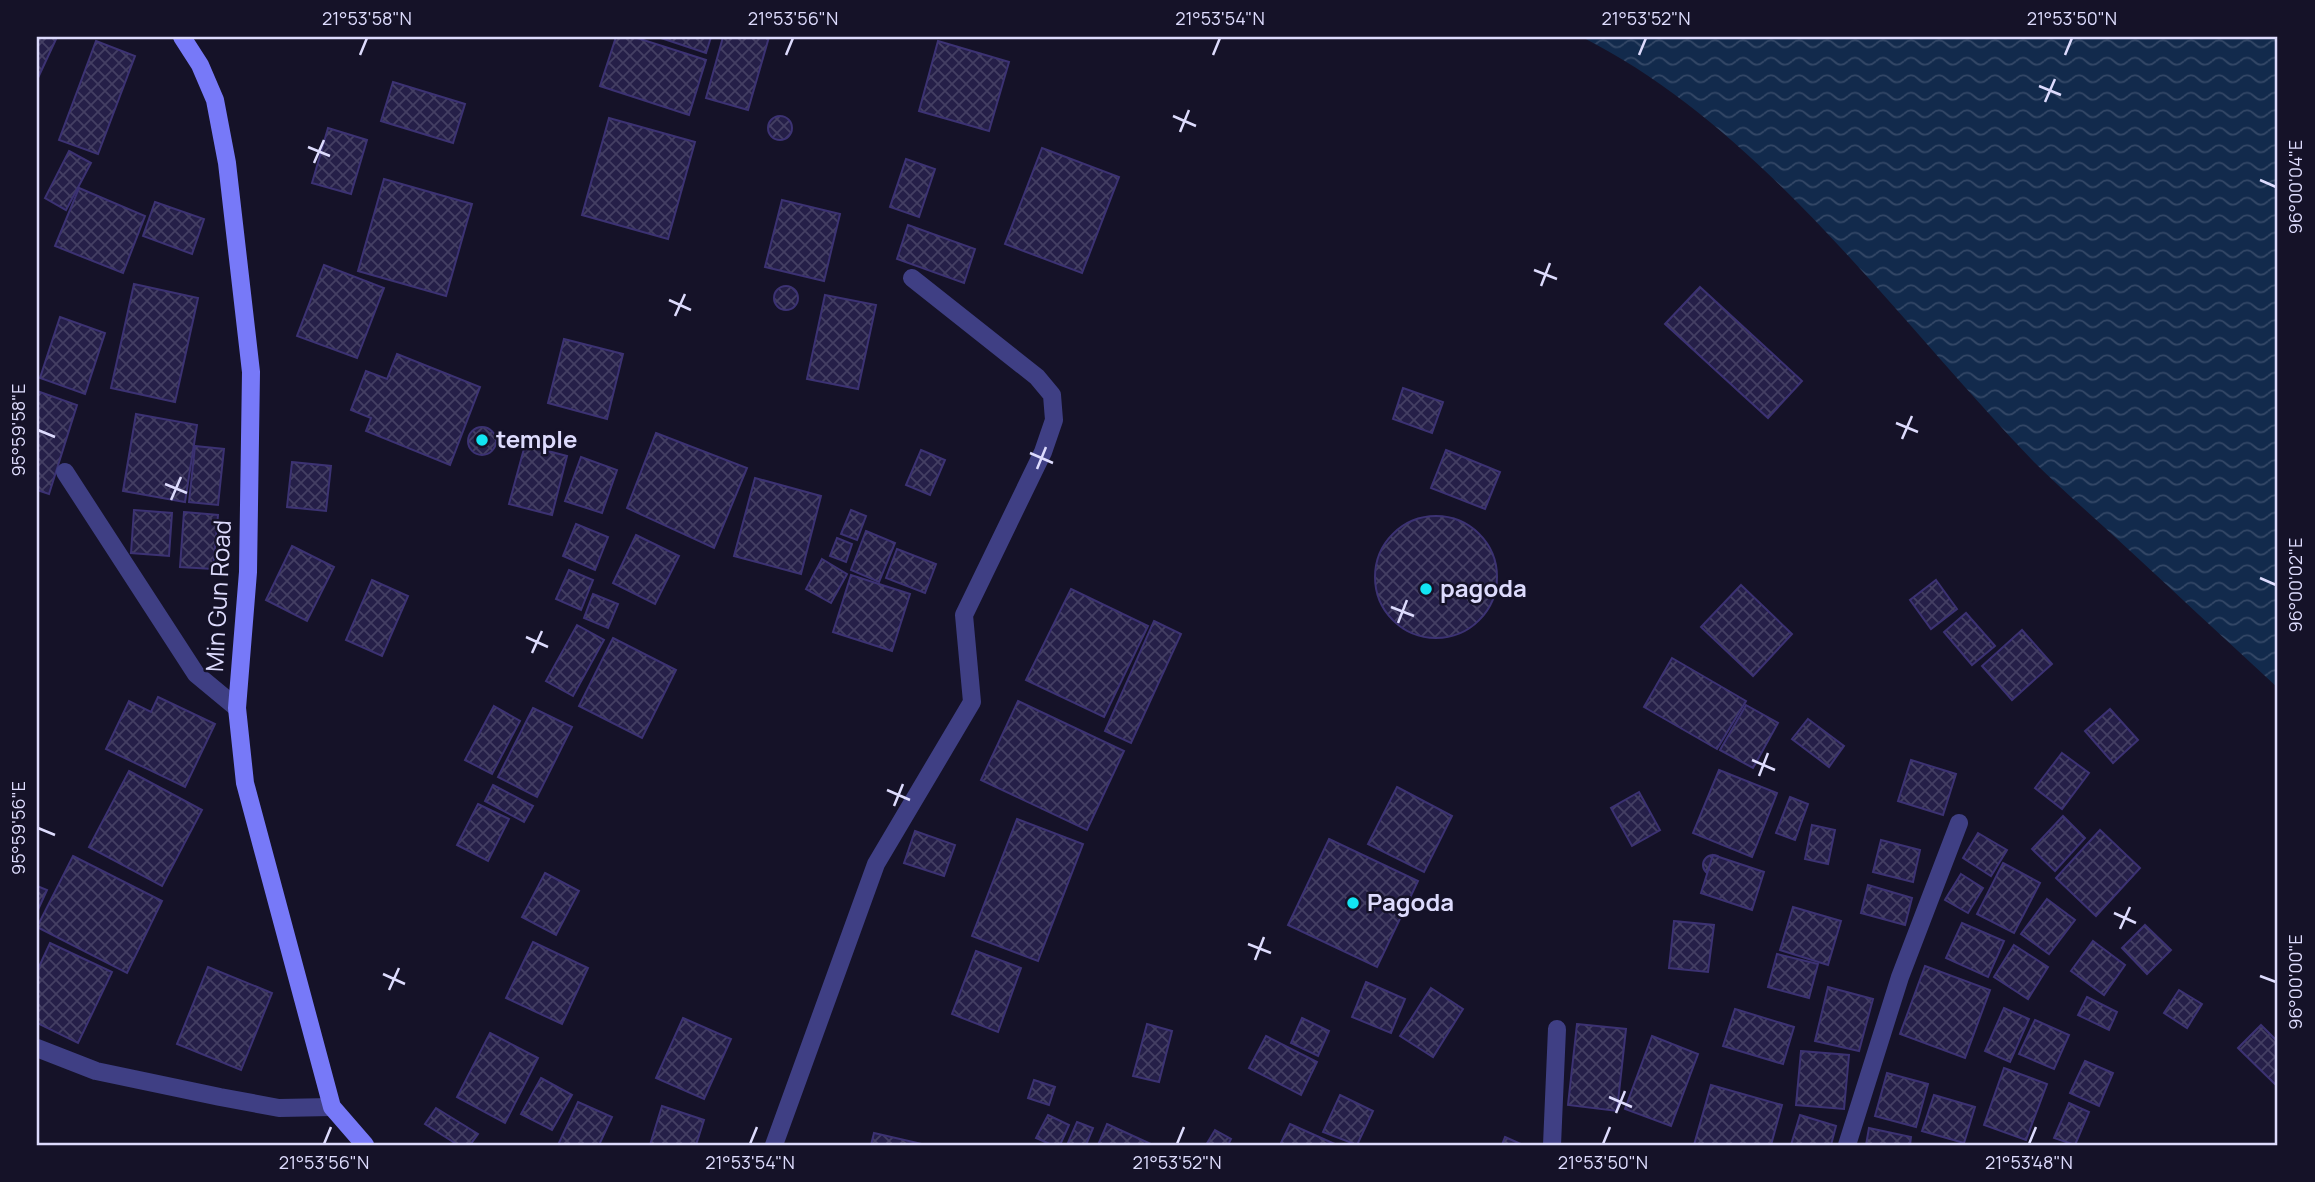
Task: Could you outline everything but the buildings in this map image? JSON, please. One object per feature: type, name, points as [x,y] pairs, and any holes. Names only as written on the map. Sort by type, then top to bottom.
[{"type":"street","name":"Min Gun Road","points":[[182,37],[200,65],[215,100],[227,163],[251,372],[248,572],[237,708],[245,783],[332,1107],[365,1145]]},
{"type":"street","points":[[774,1145],[876,864],[972,702],[964,615],[1043,452],[1054,421],[1052,394],[1037,377],[912,278]]},
{"type":"street","points":[[65,472],[196,674],[237,708]]},
{"type":"street","points":[[1847,1145],[1900,977],[1959,823]]},
{"type":"street","points":[[1552,1145],[1557,1029]]},
{"type":"street","points":[[37,1048],[96,1071],[220,1097],[279,1108],[332,1107]]},
{"type":"water","points":[[1582,37],[2278,37],[2278,688],[2034,462],[1878,288],[1769,174],[1710,122],[1648,76]]},
{"type":"place","name":"temple","points":[[482,440]]},
{"type":"place","name":"pagoda","points":[[1426,589]]},
{"type":"place","name":"Pagoda","points":[[1353,903]]}]
